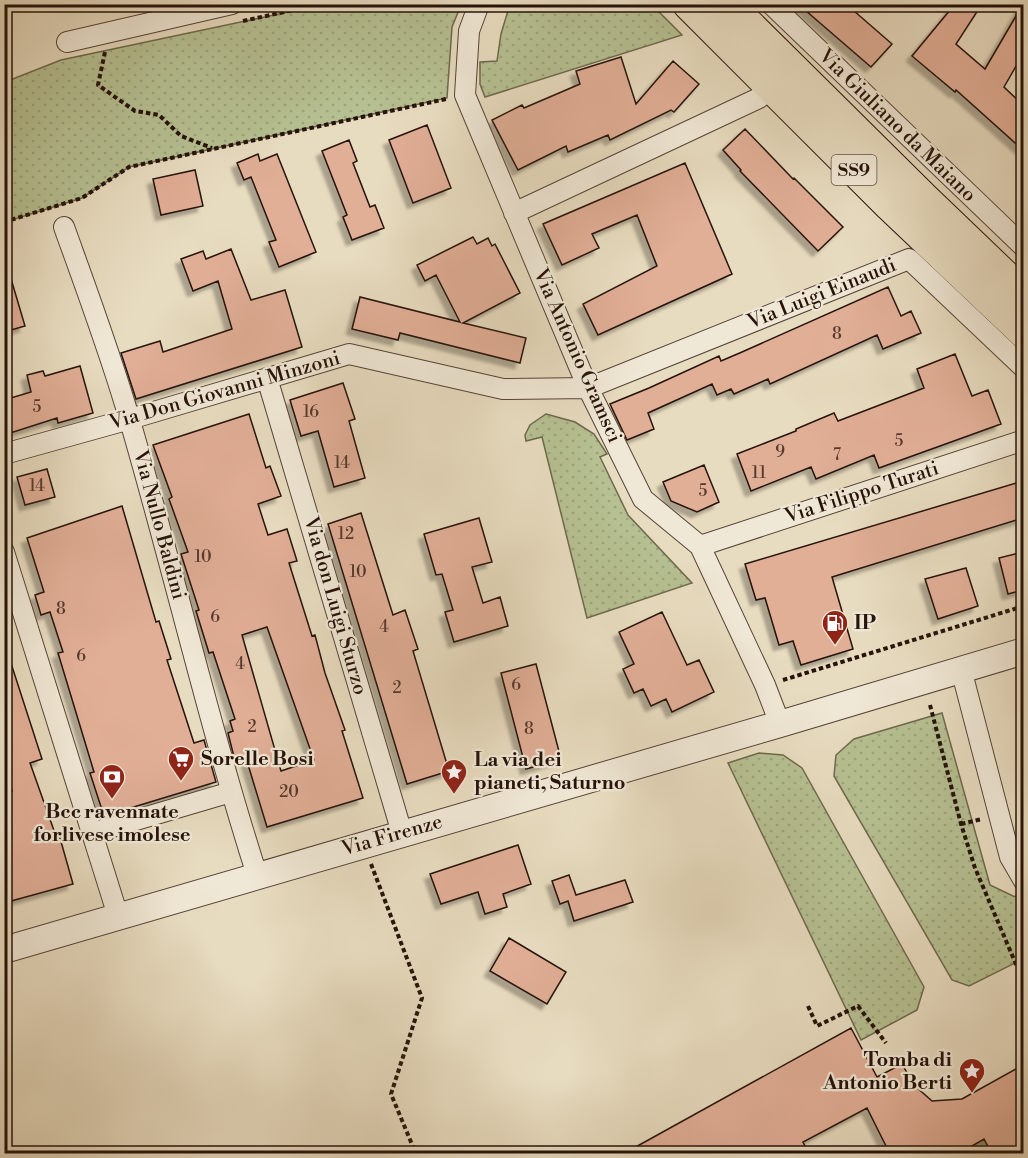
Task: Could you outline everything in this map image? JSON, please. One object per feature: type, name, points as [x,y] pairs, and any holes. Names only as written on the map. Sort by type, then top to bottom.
[{"type":"main road","name":"SS9","points":[[689,4],[890,205],[1023,332]]},
{"type":"main road","name":"SS9","points":[[727,4],[1023,295]]},
{"type":"street","points":[[67,42],[232,4]]},
{"type":"street","points":[[465,95],[469,30],[479,4]]},
{"type":"street","name":"Via Giuliano da Maiano","points":[[771,4],[1023,247]]},
{"type":"street","name":"Via Antonio Gramsci","points":[[465,95],[588,388],[643,499],[700,546],[765,685],[780,724]]},
{"type":"street","points":[[514,213],[759,98]]},
{"type":"street","name":"Via Nullo Baldini","points":[[64,227],[98,319],[130,419],[231,792],[257,875]]},
{"type":"street","name":"Via Luigi Einaudi","points":[[588,388],[909,260],[1023,368]]},
{"type":"street","name":"Via Don Giovanni Minzoni","points":[[4,454],[349,354],[503,389],[588,388]]},
{"type":"street","name":"Via don Luigi Sturzo","points":[[267,378],[402,833]]},
{"type":"street","name":"Via Filippo Turati","points":[[700,546],[1023,440]]},
{"type":"street","points":[[4,552],[118,916]]},
{"type":"street","name":"Via Firenze","points":[[4,950],[1023,651]]},
{"type":"street","points":[[961,669],[1011,857],[1023,881]]},
{"type":"street","points":[[92,833],[231,792]]},
{"type":"path","points":[[100,34],[105,51],[98,85],[135,111],[159,115],[181,136],[213,149]]},
{"type":"path","points":[[4,222],[82,198],[129,167],[465,95]]},
{"type":"path","points":[[765,685],[1023,606]]},
{"type":"path","points":[[930,705],[975,868],[1021,976]]},
{"type":"path","points":[[364,844],[422,998],[391,1094],[416,1154]]},
{"type":"path","points":[[808,1006],[817,1026],[858,1006],[886,1043]]},
{"type":"green space","points":[[510,4],[652,5],[682,35],[485,97],[480,84],[480,62],[497,61],[501,34]]},
{"type":"green space","points":[[321,5],[461,5],[452,27],[447,98],[129,167],[82,198],[5,222],[5,82],[61,60]]},
{"type":"green space","points":[[546,414],[575,422],[594,434],[607,454],[600,457],[628,515],[692,583],[587,618],[542,437],[526,441],[525,435],[530,425]]},
{"type":"green space","points":[[942,713],[990,885],[1013,896],[1023,898],[1023,959],[969,986],[952,980],[834,776],[836,755],[854,739]]},
{"type":"green space","points":[[759,753],[783,755],[802,768],[924,987],[917,1010],[861,1040],[728,763]]},
{"type":"green space","points":[[984,1139],[992,1154],[958,1154]]},
{"type":"building","points":[[798,4],[846,4],[892,44],[871,67]]},
{"type":"building","points":[[955,4],[982,4],[956,44],[985,69],[1023,4],[1023,54],[1004,87],[1023,105],[1023,150],[956,90],[955,92],[912,56]]},
{"type":"building","points":[[621,57],[636,104],[673,61],[699,84],[674,112],[671,110],[610,140],[608,135],[568,152],[566,146],[518,170],[492,120],[522,105],[524,108],[580,84],[576,71]]},
{"type":"building","points":[[427,125],[451,188],[413,203],[389,140]]},
{"type":"building","points":[[745,129],[843,227],[818,251],[740,171],[723,150]]},
{"type":"building","points":[[349,140],[357,161],[353,163],[370,207],[375,205],[384,228],[352,240],[343,217],[347,215],[322,151]]},
{"type":"building","points":[[258,154],[260,161],[277,154],[316,252],[279,267],[269,242],[276,240],[251,177],[244,180],[237,163]]},
{"type":"building","points":[[685,163],[732,274],[598,335],[583,304],[657,266],[637,215],[592,234],[599,248],[562,265],[543,224]]},
{"type":"building","points":[[195,170],[203,206],[161,215],[153,179]]},
{"type":"building","points":[[473,237],[477,244],[488,238],[492,246],[495,244],[520,293],[463,323],[526,338],[520,363],[400,333],[398,340],[352,329],[360,297],[460,322],[436,275],[425,281],[417,265]]},
{"type":"building","points":[[231,249],[251,300],[285,290],[302,347],[136,399],[121,353],[160,341],[163,352],[232,329],[218,281],[193,291],[181,259],[203,251],[206,259]]},
{"type":"building","points":[[9,272],[25,326],[4,332],[4,273]]},
{"type":"building","points":[[888,287],[901,316],[911,311],[921,333],[883,349],[877,335],[770,384],[768,379],[734,394],[731,389],[717,395],[712,384],[648,413],[654,429],[627,440],[610,404],[719,356],[721,361]]},
{"type":"building","points":[[955,354],[972,396],[988,390],[1001,424],[879,468],[874,455],[816,479],[811,467],[751,491],[737,454],[834,413],[838,421],[924,388],[917,369]]},
{"type":"building","points":[[80,366],[93,413],[58,423],[57,418],[4,435],[4,400],[31,392],[27,375],[43,371],[45,376]]},
{"type":"building","points":[[343,383],[355,419],[349,421],[365,478],[334,487],[318,431],[301,436],[290,400]]},
{"type":"building","points":[[249,414],[266,468],[270,466],[281,496],[258,504],[268,535],[287,529],[297,561],[289,563],[345,730],[342,731],[363,798],[267,827],[246,758],[235,761],[228,733],[233,731],[230,721],[235,719],[213,652],[209,653],[196,611],[199,610],[181,554],[188,552],[169,499],[172,497],[153,445]],"holes":[[[267,627],[314,760],[281,771],[242,635]]]},
{"type":"building","points":[[704,465],[719,502],[697,512],[671,501],[663,482]]},
{"type":"building","points":[[47,469],[55,497],[25,505],[17,477]]},
{"type":"building","points":[[1023,481],[1023,518],[832,577],[853,649],[801,665],[793,641],[779,645],[765,598],[756,600],[745,564]]},
{"type":"building","points":[[122,506],[156,622],[159,621],[171,659],[167,660],[194,743],[204,740],[216,782],[104,816],[90,773],[94,772],[58,653],[63,652],[50,612],[41,615],[35,595],[44,592],[27,538]]},
{"type":"building","points":[[361,513],[393,615],[405,610],[418,649],[413,651],[449,771],[407,784],[328,524]]},
{"type":"building","points":[[479,518],[492,562],[472,567],[483,603],[500,597],[508,626],[454,642],[445,612],[453,610],[442,574],[436,575],[424,534]]},
{"type":"building","points":[[1023,552],[1023,590],[1008,594],[999,558]]},
{"type":"building","points":[[966,568],[978,606],[938,619],[925,579]]},
{"type":"building","points":[[662,612],[687,665],[699,660],[714,692],[672,712],[666,699],[651,706],[643,689],[634,693],[623,669],[634,664],[619,632]]},
{"type":"building","points":[[4,654],[8,654],[42,759],[30,763],[57,839],[60,838],[73,884],[4,903],[4,793],[12,791],[4,764]]},
{"type":"building","points":[[536,664],[561,759],[526,769],[501,673]]},
{"type":"building","points":[[518,845],[531,884],[503,894],[507,907],[485,914],[478,892],[441,904],[430,874]]},
{"type":"building","points":[[569,875],[576,895],[625,880],[633,902],[574,921],[568,901],[560,904],[552,881]]},
{"type":"building","points":[[509,938],[566,972],[547,1004],[490,971]]},
{"type":"building","points":[[851,1028],[877,1077],[902,1064],[914,1085],[932,1101],[962,1099],[1023,1065],[1023,1154],[992,1154],[984,1139],[958,1154],[890,1154],[867,1108],[803,1142],[809,1154],[623,1154]]},
{"type":"place","name":"IP","points":[[835,646]]},
{"type":"place","name":"Sorelle Bosi","points":[[181,782]]},
{"type":"place","name":"La via dei pianeti, Saturno","points":[[454,795]]},
{"type":"place","name":"Bcc ravennate forlivese imolese","points":[[112,800]]},
{"type":"place","name":"Tomba di Antonio Berti","points":[[972,1094]]}]
